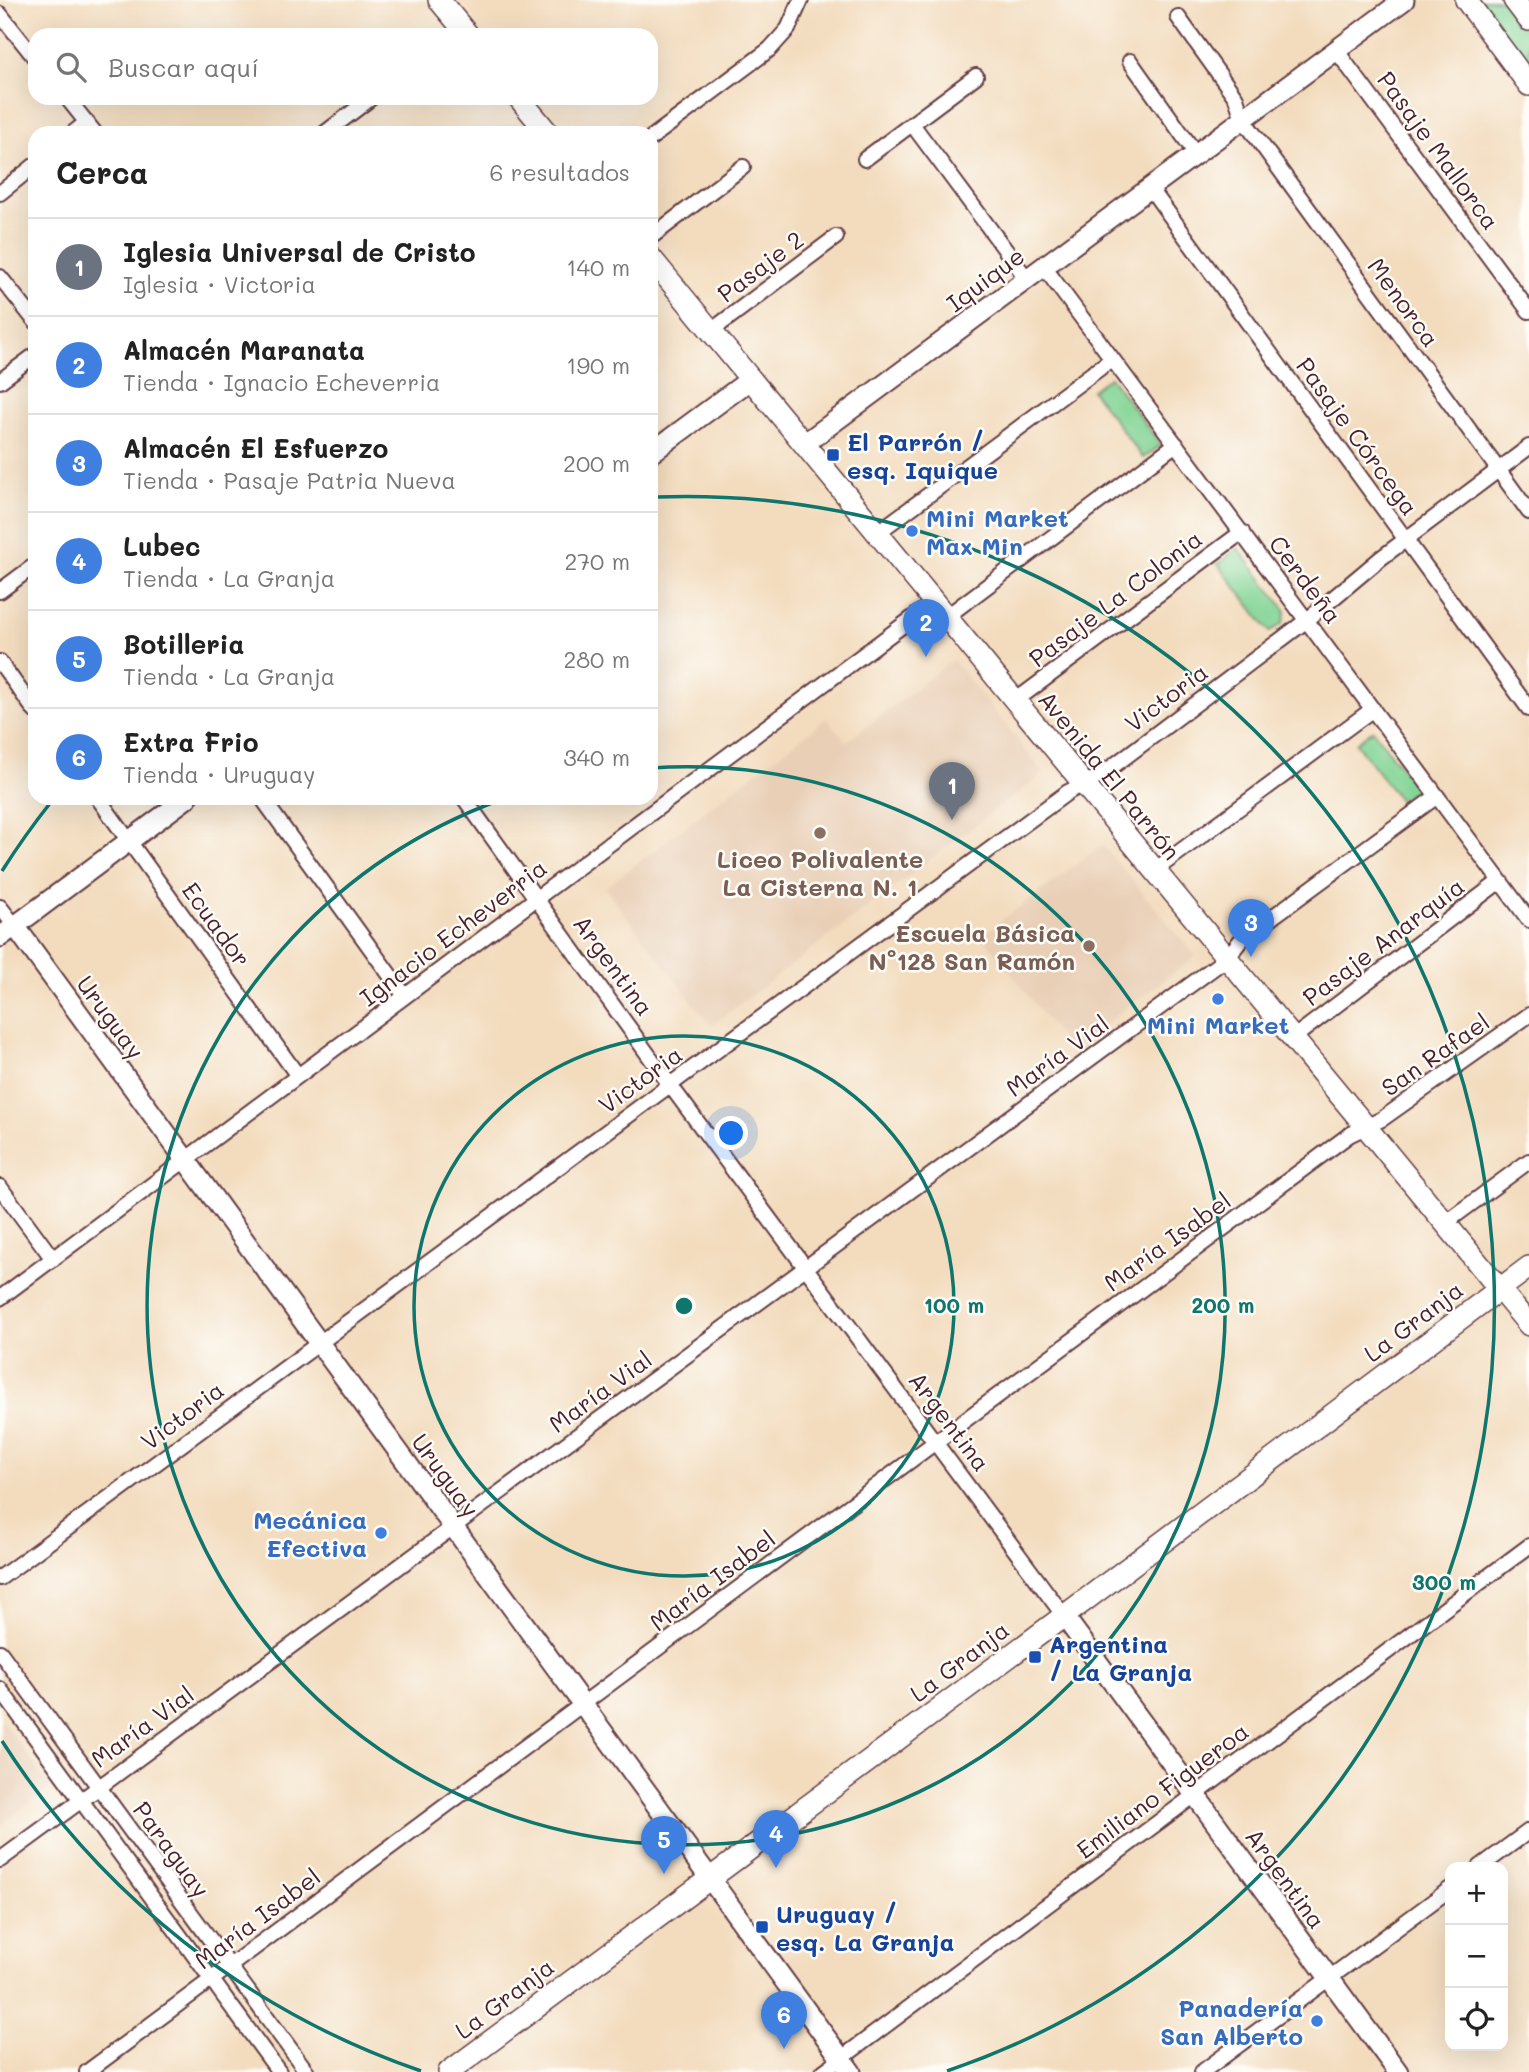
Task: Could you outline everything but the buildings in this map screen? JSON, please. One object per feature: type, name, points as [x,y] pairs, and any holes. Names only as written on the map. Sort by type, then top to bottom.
[{"type":"main road","points":[[439,0],[458,28]]},
{"type":"main road","points":[[1466,0],[1529,85]]},
{"type":"main road","points":[[1514,0],[1529,20]]},
{"type":"main road","points":[[525,105],[542,126]]},
{"type":"main road","name":"Avenida El Parrón","points":[[658,267],[1529,1325]]},
{"type":"main road","name":"La Granja","points":[[449,2072],[1529,1267]]},
{"type":"street","points":[[658,133],[770,49],[788,29],[801,0]]},
{"type":"street","name":"Iquique","points":[[804,444],[1404,0]]},
{"type":"street","points":[[0,14],[28,49]]},
{"type":"street","name":"Menorca","points":[[1178,17],[1236,98],[1243,119],[1529,512]]},
{"type":"street","name":"Pasaje Mallorca","points":[[1336,50],[1529,311]]},
{"type":"street","points":[[1130,61],[1196,154]]},
{"type":"street","points":[[865,159],[976,76]]},
{"type":"street","points":[[73,105],[89,126]]},
{"type":"street","points":[[334,126],[362,105]]},
{"type":"street","points":[[912,124],[1027,279]]},
{"type":"street","points":[[658,232],[743,167]]},
{"type":"street","points":[[0,194],[28,171]]},
{"type":"street","name":"Pasaje Córcega","points":[[1150,188],[1529,709]]},
{"type":"street","name":"Pasaje 2","points":[[711,331],[836,237]]},
{"type":"street","name":"Cerdeña","points":[[1044,267],[1529,920]]},
{"type":"street","points":[[0,277],[28,312]]},
{"type":"street","points":[[877,533],[1112,359]]},
{"type":"street","points":[[0,381],[28,360]]},
{"type":"street","points":[[658,448],[751,379]]},
{"type":"street","name":"Ignacio Echeverria","points":[[0,1298],[536,898],[1176,444]]},
{"type":"street","name":"Victoria","points":[[0,1578],[1068,792],[1100,776],[1307,620],[1356,577],[1529,447]]},
{"type":"street","name":"Pasaje La Colonia","points":[[1015,701],[1242,532]]},
{"type":"street","points":[[0,591],[28,570]]},
{"type":"street","points":[[0,662],[28,701]]},
{"type":"street","points":[[1155,870],[1373,709]]},
{"type":"street","name":"María Vial","points":[[0,1860],[1227,958],[1241,940],[1437,796]]},
{"type":"street","name":"Ecuador","points":[[103,805],[298,1076]]},
{"type":"street","points":[[7,932],[178,805]]},
{"type":"street","points":[[267,805],[405,996]]},
{"type":"street","name":"Argentina","points":[[469,805],[670,1085],[1398,2072]]},
{"type":"street","name":"Pasaje Anarquía","points":[[1293,1038],[1500,881]]},
{"type":"street","name":"Uruguay","points":[[0,907],[7,932],[185,1160],[846,2065]]},
{"type":"street","name":"San Rafael","points":[[1366,1127],[1382,1119],[1529,1015]]},
{"type":"street","name":"María Isabel","points":[[87,2072],[1349,1135],[1366,1127]]},
{"type":"street","points":[[1445,1223],[1529,1161]]},
{"type":"street","points":[[0,1187],[53,1259]]},
{"type":"street","name":"Emiliano Figueroa","points":[[823,2072],[846,2065],[1195,1794],[1529,1546]]},
{"type":"street","name":"Paraguay","points":[[0,1652],[307,2072]]},
{"type":"street","name":"Paraguay","points":[[0,1689],[279,2072]]},
{"type":"street","points":[[1487,1862],[1529,1831]]},
{"type":"street","points":[[1202,2072],[1445,1893]]},
{"type":"shaded area","name":"Liceo Polivalente La Cisterna N. 1","points":[[953,660],[1044,773],[711,1026],[605,888],[827,718],[846,742]]},
{"type":"shaded area","name":"Escuela Básica N°128 San Ramón","points":[[1102,845],[1196,956],[1070,1050],[982,935]]},
{"type":"shaded area","points":[[0,1718],[51,1787],[0,1826]]},
{"type":"green space","points":[[1473,0],[1505,0],[1529,32],[1529,76]]},
{"type":"green space","points":[[1110,377],[1161,445],[1143,458],[1092,390]]},
{"type":"green space","points":[[1238,548],[1286,611],[1283,623],[1270,632],[1218,564]]},
{"type":"green space","points":[[1373,730],[1417,789],[1400,801],[1356,743]]},
{"type":"place","name":"El Parrón / esq. Iquique","points":[[833,455]]},
{"type":"place","name":"Mini Market Max Min","points":[[912,531]]},
{"type":"place","name":"Almacén Maranata","points":[[926,657]]},
{"type":"place","name":"Iglesia Universal de Cristo","points":[[952,820]]},
{"type":"place","name":"Liceo Polivalente La Cisterna N. 1","points":[[820,833]]},
{"type":"place","name":"Escuela Básica N°128 San Ramón","points":[[1089,946]]},
{"type":"place","name":"Almacén El Esfuerzo","points":[[1251,957]]},
{"type":"place","name":"Mini Market","points":[[1218,999]]},
{"type":"place","name":"Mecánica Efectiva","points":[[381,1533]]},
{"type":"place","name":"Argentina / La Granja","points":[[1035,1657]]},
{"type":"place","name":"Lubec","points":[[776,1868]]},
{"type":"place","name":"Botilleria","points":[[664,1874]]},
{"type":"place","name":"Uruguay / esq. La Granja","points":[[762,1927]]},
{"type":"place","name":"Panadería San Alberto","points":[[1317,2021]]},
{"type":"place","name":"Extra Frio","points":[[784,2049]]}]
